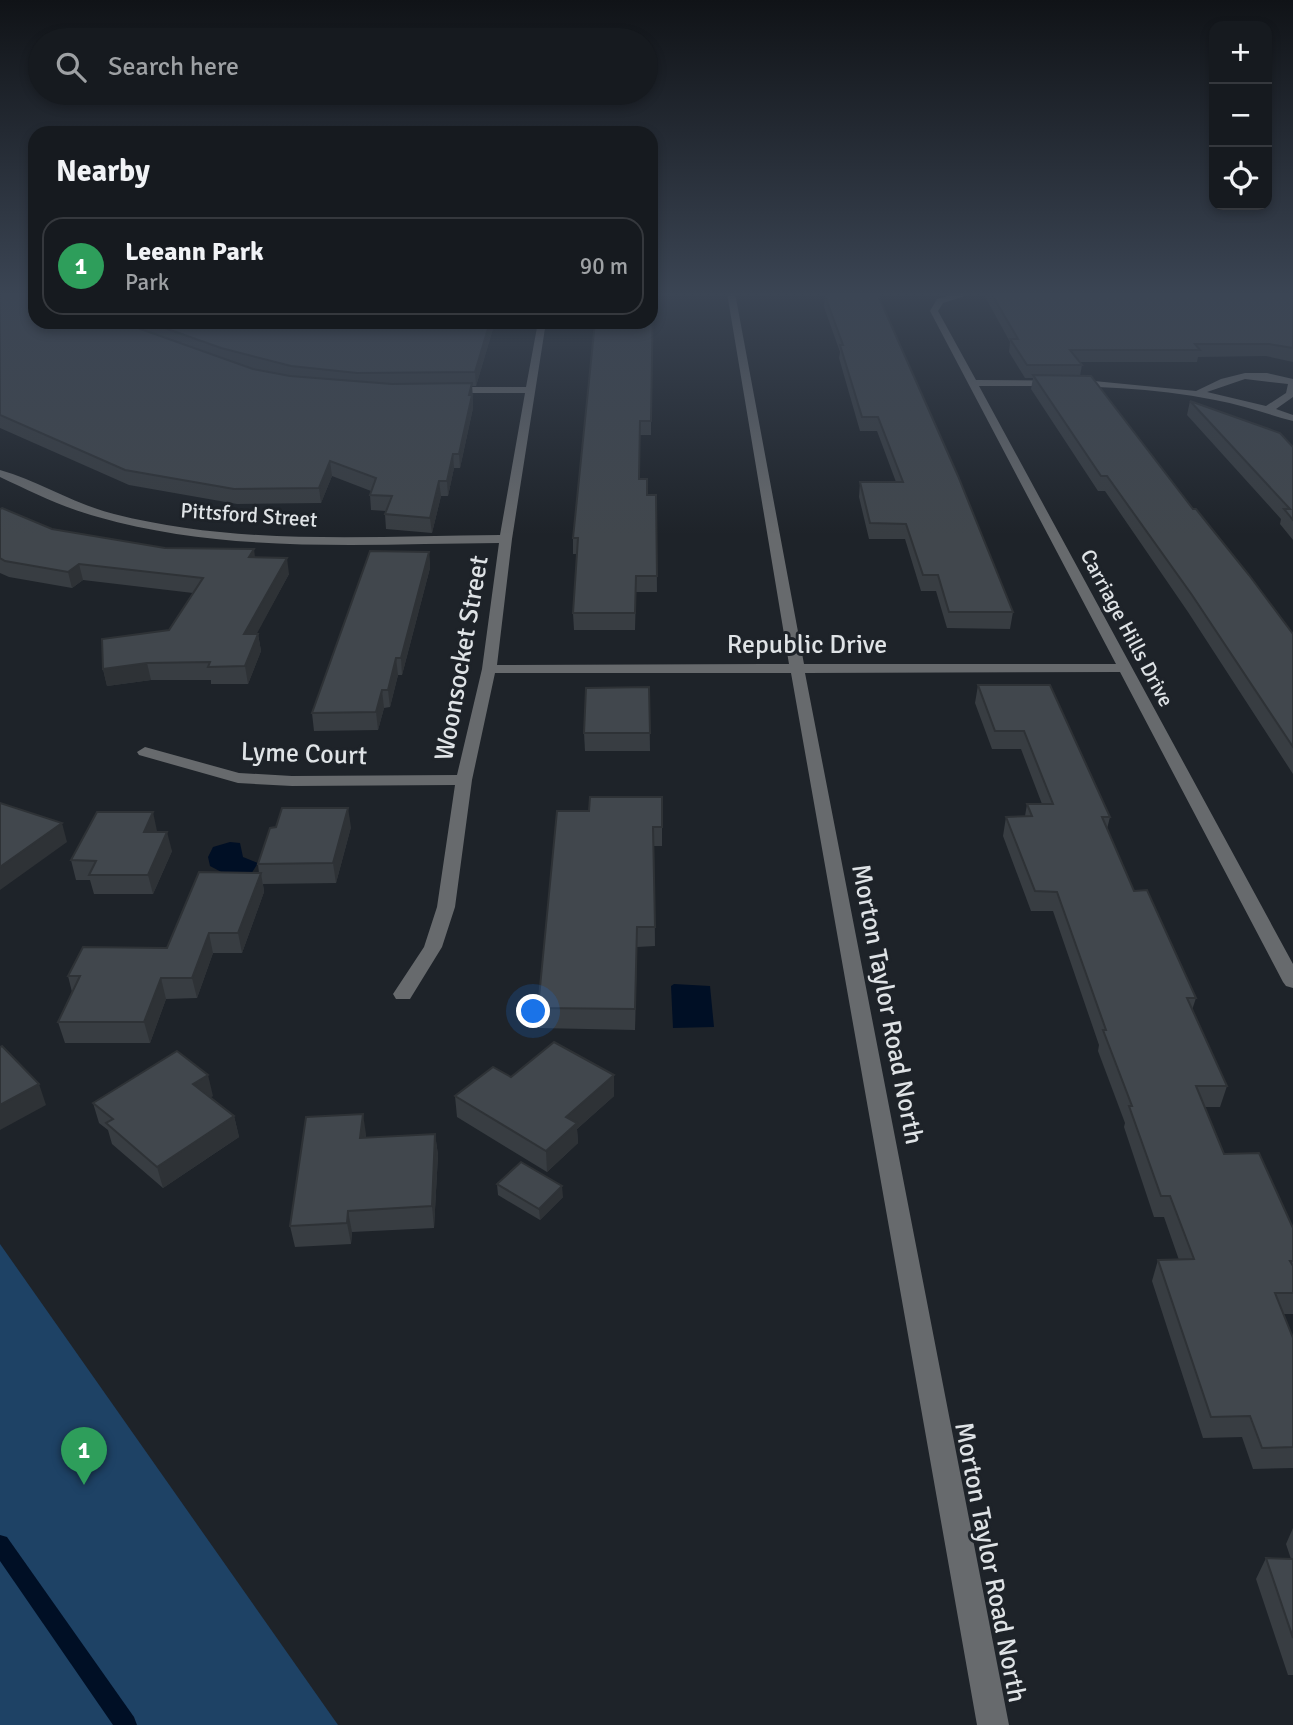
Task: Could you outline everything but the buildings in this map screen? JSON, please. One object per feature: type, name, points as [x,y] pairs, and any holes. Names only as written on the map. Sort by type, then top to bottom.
[{"type":"street","name":"Woonsocket Street","points":[[403,994],[433,947],[446,907],[464,779],[489,669],[506,539],[534,374]]},
{"type":"street","name":"Morton Taylor Road North","points":[[744,374],[993,1725]]},
{"type":"street","name":"Carriage Hills Drive","points":[[967,374],[1293,982]]},
{"type":"street","points":[[1200,392],[1234,376],[1266,374],[1293,382],[1291,394],[1269,409]]},
{"type":"street","points":[[972,383],[1132,384],[1200,392],[1269,409],[1293,418]]},
{"type":"street","points":[[437,390],[531,390]]},
{"type":"street","name":"Pittsford Street","points":[[0,473],[80,509],[127,521],[197,533],[286,539],[506,539]]},
{"type":"street","name":"Republic Drive","points":[[489,669],[1125,668]]},
{"type":"street","name":"Lyme Court","points":[[145,752],[238,778],[292,781],[464,779]]},
{"type":"shaded area","points":[[230,842],[240,843],[243,857],[258,863],[251,874],[227,875],[210,866],[208,857],[213,847]]},
{"type":"shaded area","points":[[671,986],[710,986],[714,1027],[673,1028]]},
{"type":"shaded area","points":[[0,1244],[338,1725],[0,1725]]},
{"type":"waterway","points":[[0,1544],[126,1725]]},
{"type":"place","name":"Leeann Park","points":[[84,1485]]}]
